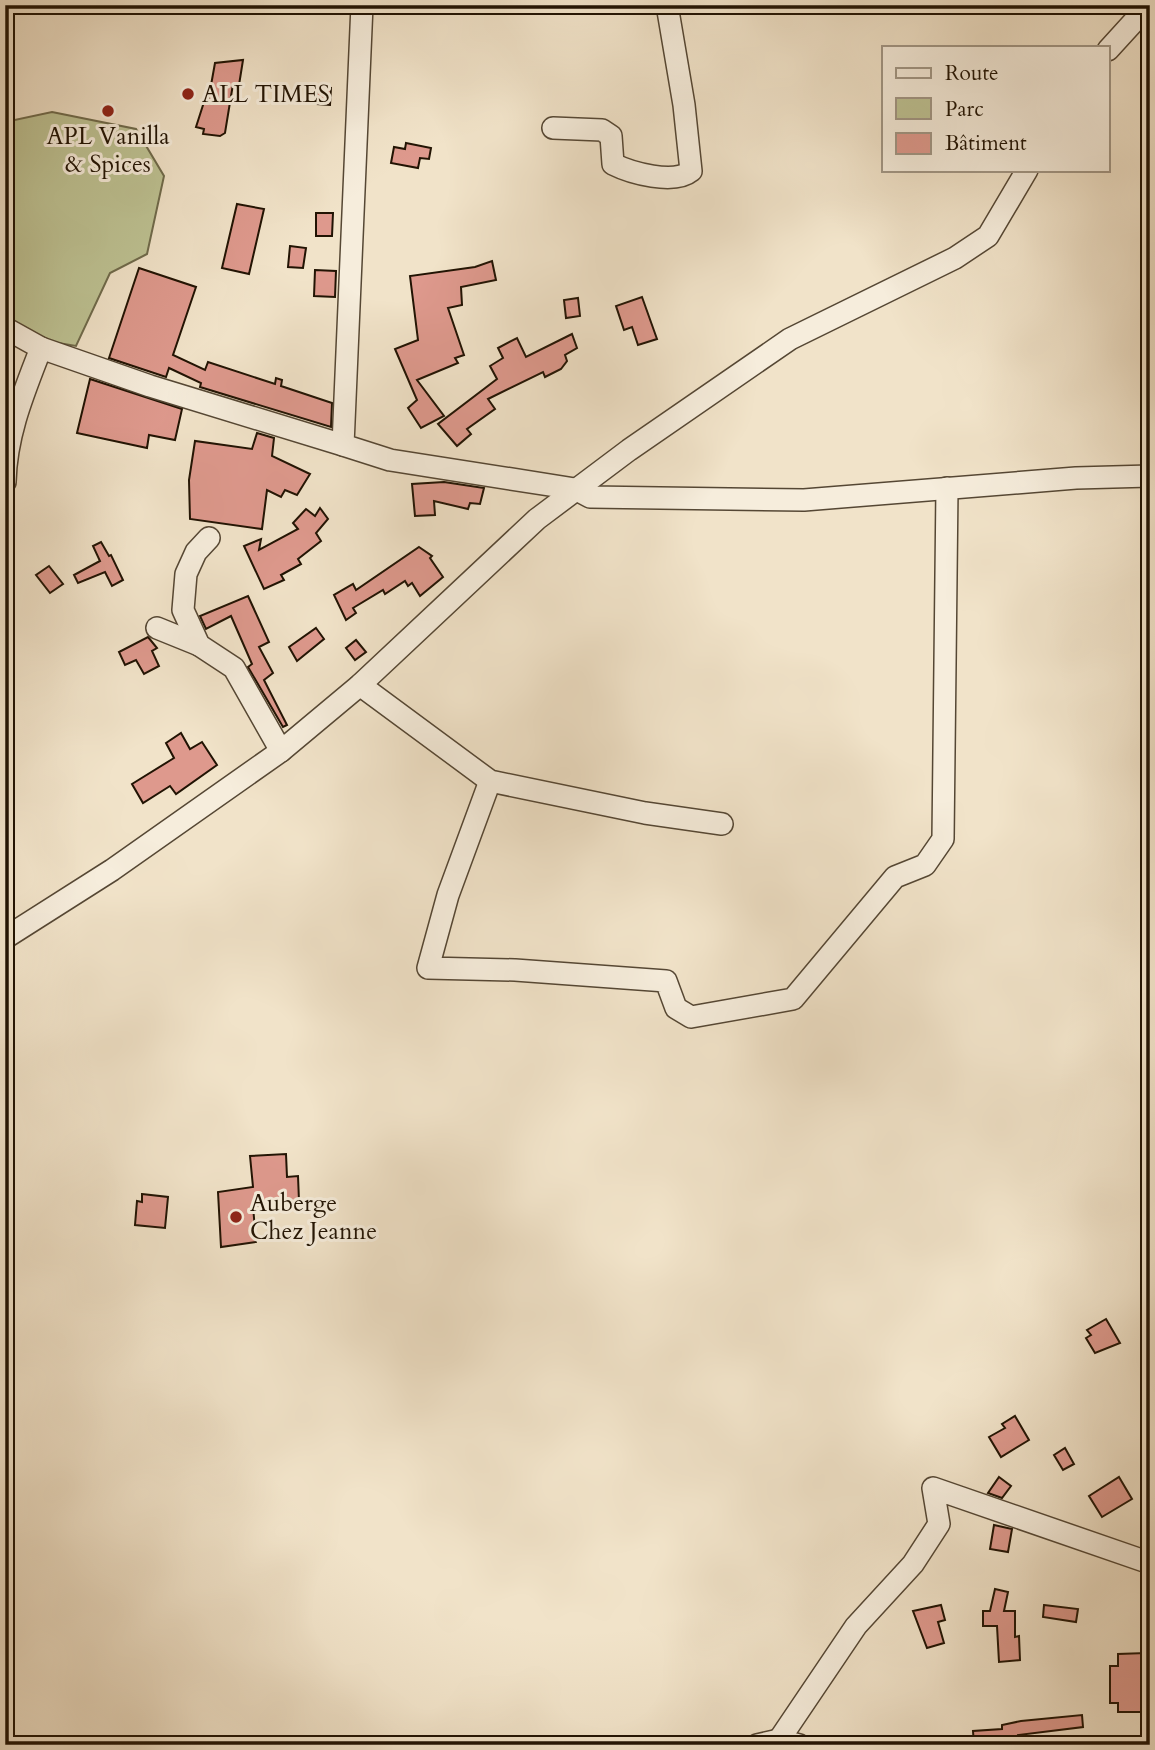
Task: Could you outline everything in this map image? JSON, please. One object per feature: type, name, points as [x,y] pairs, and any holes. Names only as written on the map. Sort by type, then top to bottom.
[{"type":"street","points":[[343,445],[362,5]]},
{"type":"street","points":[[553,128],[602,130],[611,136],[613,164],[623,169],[665,177],[691,172],[684,105],[667,5]]},
{"type":"street","points":[[1110,48],[1149,5]]},
{"type":"street","points":[[5,938],[112,870],[281,751],[360,685],[537,519],[575,489],[790,339],[955,258],[988,236],[1026,172]]},
{"type":"street","points":[[5,328],[41,348],[150,386],[390,460],[575,489],[590,497],[804,500],[1076,478],[1150,476]]},
{"type":"street","points":[[5,482],[6,454],[21,399],[41,348]]},
{"type":"street","points":[[490,781],[448,895],[428,968],[666,981],[676,1008],[691,1017],[793,999],[895,877],[925,865],[943,839],[947,488]]},
{"type":"street","points":[[199,645],[183,610],[186,574],[196,552],[209,538]]},
{"type":"street","points":[[157,628],[199,645],[234,668],[281,751]]},
{"type":"street","points":[[360,685],[490,781],[645,813],[722,824]]},
{"type":"street","points":[[757,1745],[789,1742],[856,1626],[913,1563],[939,1524],[933,1488],[1150,1563]]},
{"type":"green space","points":[[52,112],[136,129],[164,176],[147,254],[110,273],[76,346],[5,334],[5,122]]},
{"type":"building","points":[[243,60],[239,85],[233,84],[225,133],[220,136],[203,134],[204,129],[196,127],[204,102],[208,102],[215,63]]},
{"type":"building","points":[[317,87],[331,88],[330,105],[317,104]]},
{"type":"building","points":[[406,143],[431,148],[429,159],[420,158],[418,168],[391,163],[394,147],[405,149]]},
{"type":"building","points":[[237,204],[264,209],[249,274],[222,268]]},
{"type":"building","points":[[316,213],[333,213],[332,236],[316,236]]},
{"type":"building","points":[[290,246],[306,248],[303,268],[288,267]]},
{"type":"building","points":[[492,261],[496,280],[461,287],[462,305],[448,308],[464,355],[455,358],[458,363],[417,380],[444,416],[421,428],[408,408],[417,400],[395,349],[418,340],[410,276],[475,267]]},
{"type":"building","points":[[139,268],[196,287],[173,355],[205,370],[208,362],[275,384],[276,378],[282,380],[281,386],[332,403],[331,427],[200,387],[201,383],[169,368],[166,377],[109,358]]},
{"type":"building","points":[[315,270],[336,271],[335,297],[314,296]]},
{"type":"building","points":[[642,297],[657,339],[638,345],[632,327],[624,330],[616,306]]},
{"type":"building","points":[[578,298],[580,316],[566,318],[564,300]]},
{"type":"building","points":[[572,334],[577,348],[565,355],[567,361],[561,369],[545,377],[543,372],[488,399],[495,409],[467,429],[471,434],[457,446],[438,424],[497,379],[490,366],[503,358],[498,348],[517,338],[526,357]]},
{"type":"building","points":[[90,379],[182,409],[175,440],[149,435],[147,448],[77,433]]},
{"type":"building","points":[[257,433],[274,438],[272,456],[310,474],[297,495],[285,490],[281,497],[267,490],[262,529],[190,519],[189,480],[195,441],[252,449]]},
{"type":"building","points":[[444,482],[484,488],[480,504],[470,503],[468,509],[434,501],[435,515],[415,516],[412,484]]},
{"type":"building","points":[[320,508],[328,519],[316,533],[321,541],[298,559],[301,564],[281,575],[284,580],[264,589],[244,546],[261,539],[259,550],[298,529],[293,523],[306,509],[315,516]]},
{"type":"building","points":[[101,542],[109,556],[111,555],[123,580],[112,586],[105,572],[78,583],[74,575],[100,561],[93,546]]},
{"type":"building","points":[[419,547],[432,556],[430,558],[443,577],[420,596],[412,583],[408,586],[405,581],[385,594],[383,590],[353,608],[356,613],[346,620],[334,595],[353,584],[356,590]]},
{"type":"building","points":[[49,566],[63,584],[50,593],[36,575]]},
{"type":"building","points":[[248,596],[269,642],[259,647],[273,673],[264,680],[287,725],[283,727],[248,667],[252,664],[231,616],[206,629],[200,616]]},
{"type":"building","points":[[316,628],[324,639],[297,661],[289,647]]},
{"type":"building","points":[[148,637],[157,648],[152,651],[159,666],[144,674],[136,660],[125,665],[119,652]]},
{"type":"building","points":[[356,640],[366,652],[355,660],[346,648]]},
{"type":"building","points":[[181,733],[190,749],[202,742],[217,765],[176,794],[170,786],[143,803],[132,784],[174,758],[166,743]]},
{"type":"building","points":[[286,1154],[287,1177],[298,1176],[299,1201],[253,1206],[256,1242],[221,1247],[218,1192],[253,1187],[250,1156]]},
{"type":"building","points":[[142,1194],[168,1197],[165,1228],[135,1225],[137,1201],[142,1202]]},
{"type":"building","points":[[1106,1319],[1120,1343],[1095,1353],[1086,1338],[1091,1335],[1087,1330]]},
{"type":"building","points":[[1015,1416],[1029,1440],[1001,1457],[989,1437],[1005,1428],[1002,1424]]},
{"type":"building","points":[[1065,1448],[1074,1464],[1063,1470],[1054,1455]]},
{"type":"building","points":[[999,1477],[1011,1486],[1002,1498],[988,1493]]},
{"type":"building","points":[[1119,1477],[1132,1499],[1102,1517],[1089,1496]]},
{"type":"building","points":[[994,1525],[1012,1529],[1008,1552],[990,1549]]},
{"type":"building","points":[[995,1589],[1008,1592],[1004,1611],[1015,1611],[1015,1637],[1019,1636],[1020,1660],[999,1662],[997,1626],[983,1626],[983,1611],[990,1611]]},
{"type":"building","points":[[941,1605],[945,1620],[938,1622],[944,1643],[927,1648],[913,1611]]},
{"type":"building","points":[[1044,1605],[1078,1609],[1076,1622],[1043,1617]]},
{"type":"building","points":[[1146,1653],[1145,1712],[1118,1712],[1118,1703],[1110,1703],[1110,1666],[1118,1666],[1118,1654]]},
{"type":"building","points":[[1082,1715],[1083,1727],[1018,1735],[1019,1745],[974,1745],[973,1731],[1002,1729],[1002,1725],[1021,1721]]},
{"type":"place","name":"ALL TIMES","points":[[188,94]]},
{"type":"place","name":"APL Vanilla & Spices","points":[[108,111]]},
{"type":"place","name":"Auberge Chez Jeanne","points":[[236,1217]]}]
